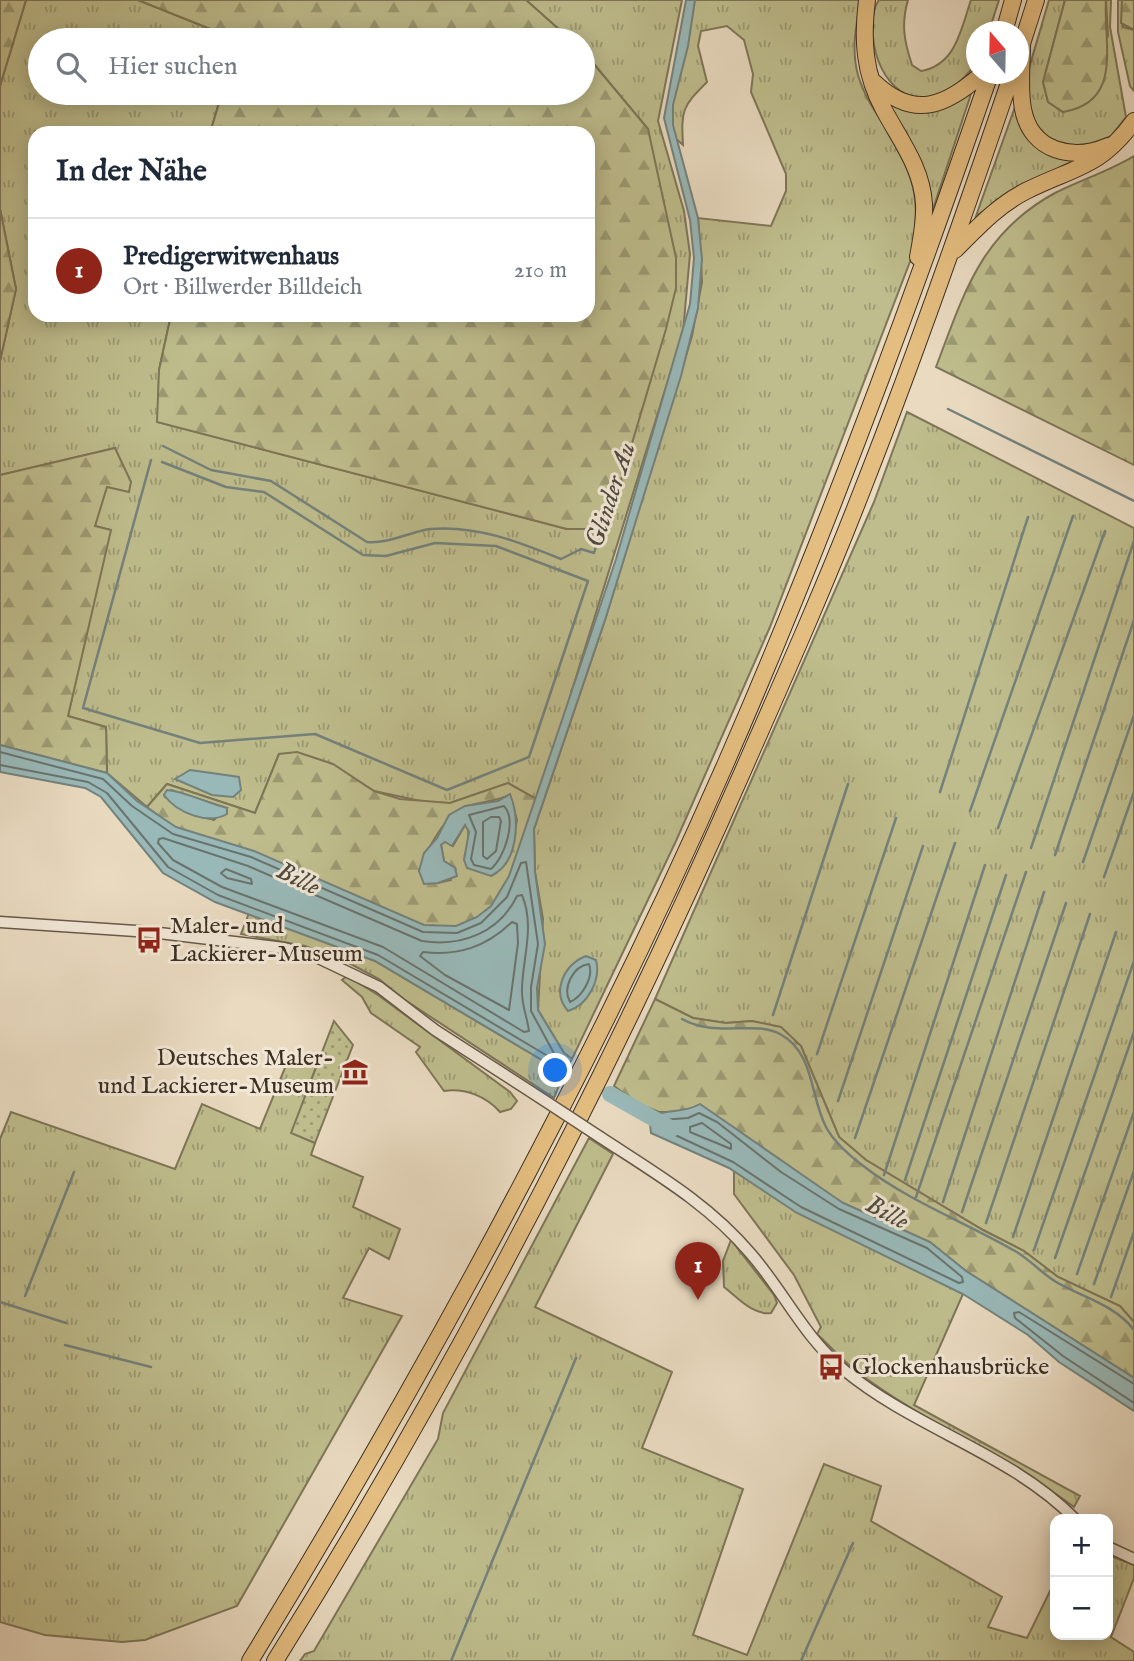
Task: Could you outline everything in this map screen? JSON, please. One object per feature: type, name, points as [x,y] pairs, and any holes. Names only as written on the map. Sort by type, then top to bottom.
[{"type":"highway","points":[[867,0],[863,34],[870,79],[909,153],[920,181],[924,203],[918,284]]},
{"type":"highway","points":[[1007,21],[1013,0]]},
{"type":"highway","points":[[1029,22],[1036,0]]},
{"type":"highway","points":[[870,79],[888,96],[906,104],[927,106],[951,98],[969,84]]},
{"type":"highway","points":[[250,1661],[391,1427],[488,1251],[663,901],[781,634],[838,495],[918,284],[987,84]]},
{"type":"highway","points":[[275,1661],[393,1464],[500,1272],[583,1118],[677,923],[855,510],[951,254],[1009,84]]},
{"type":"highway","points":[[1022,84],[1023,106],[1028,123],[1037,138],[1060,152],[1079,154],[1117,142]]},
{"type":"highway","points":[[951,254],[994,211],[1027,190],[1091,163],[1117,142],[1134,121]]},
{"type":"street","points":[[0,922],[151,932],[274,947],[312,955],[379,988],[435,1030],[687,1194],[717,1217],[757,1261],[811,1338],[844,1371],[902,1410],[1034,1483],[1069,1514]]},
{"type":"street","points":[[1113,1550],[1134,1559]]},
{"type":"green space","points":[[0,0],[26,0],[0,86]]},
{"type":"green space","points":[[26,0],[138,0],[208,28],[28,28],[28,105],[218,105],[212,126],[28,126],[28,322],[169,322],[159,370],[158,422],[567,529],[605,533],[659,191],[648,129],[595,65],[595,28],[558,28],[526,0],[682,0],[658,121],[684,211],[690,254],[683,332],[538,800],[508,783],[450,803],[425,802],[374,791],[354,780],[279,754],[255,813],[167,784],[147,807],[107,773],[106,727],[68,716],[110,530],[95,526],[115,448],[0,475],[0,361],[16,289],[0,209],[0,86]]},
{"type":"green space","points":[[138,0],[526,0],[558,28],[208,28]]},
{"type":"green space","points":[[694,0],[861,0],[855,37],[856,66],[867,97],[898,148],[911,179],[916,223],[911,259],[770,627],[676,841],[572,1059],[564,1053],[538,1010],[543,919],[535,872],[534,829],[605,620],[692,336],[702,282],[698,218],[771,226],[786,191],[786,174],[751,92],[753,74],[744,40],[727,26],[701,31],[698,46],[707,82],[692,97],[685,110],[682,124],[683,145],[674,137],[669,114]]},
{"type":"green space","points":[[879,0],[908,0],[904,25],[905,40],[912,65],[921,71],[933,67],[950,54],[971,0],[999,0],[992,21],[966,21],[966,76],[941,94],[926,98],[913,97],[900,91],[882,69],[876,54],[873,32]]},
{"type":"green space","points":[[1049,0],[1065,0],[1043,82],[1048,102],[1063,112],[1108,36],[1106,0],[1111,0],[1110,27],[1126,117],[1111,136],[1083,148],[1044,138],[1028,110],[1029,68]]},
{"type":"green space","points":[[1065,0],[1106,0],[1107,52],[1103,84],[1095,96],[1082,106],[1063,112],[1048,102],[1043,82]]},
{"type":"green space","points":[[1118,0],[1122,0],[1123,27],[1134,30],[1134,91],[1130,86],[1118,32]]},
{"type":"green space","points":[[1122,0],[1134,0],[1134,30],[1121,23]]},
{"type":"green space","points":[[595,65],[648,129],[676,258],[676,288],[666,329],[605,534],[585,529],[567,529],[157,422],[159,370],[169,322],[595,322],[595,126],[212,126],[218,105],[595,105]]},
{"type":"green space","points":[[971,94],[932,212],[921,167],[884,100],[908,110],[928,111],[948,106]]},
{"type":"green space","points":[[1015,107],[1023,130],[1037,145],[1055,155],[1079,161],[1025,183],[976,216]]},
{"type":"green space","points":[[1134,156],[1134,465],[936,367],[966,290],[992,246],[1009,227],[1055,193]]},
{"type":"green space","points":[[0,209],[16,289],[0,361]]},
{"type":"green space","points":[[907,412],[1134,528],[1134,1322],[1120,1306],[1058,1277],[1024,1251],[983,1230],[866,1160],[839,1137],[801,1046],[781,1028],[752,1021],[726,1023],[693,1018],[655,999],[874,502]]},
{"type":"green space","points":[[115,448],[131,482],[129,492],[107,487],[95,526],[111,530],[68,716],[106,727],[107,773],[0,745],[0,475]]},
{"type":"green space","points":[[297,752],[333,764],[374,791],[400,799],[450,803],[508,783],[538,800],[514,886],[477,925],[429,935],[177,829],[147,807],[167,784],[255,813],[279,754]],"holes":[[[171,790],[227,808],[214,820],[194,815],[165,797]],[[510,795],[517,820],[513,842],[465,855],[469,844],[468,828],[465,825],[453,846],[444,841],[441,845],[444,861],[451,866],[451,880],[438,883],[419,871],[432,843],[452,816],[468,806]]]},
{"type":"green space","points":[[249,913],[375,961],[564,1073],[554,1098],[405,1000],[379,979],[347,962],[305,946],[241,934]]},
{"type":"green space","points":[[347,976],[378,995],[510,1092],[517,1101],[511,1109],[500,1112],[475,1094],[444,1091],[416,1052],[420,1047],[371,1013],[362,997],[342,980]]},
{"type":"green space","points":[[655,999],[693,1018],[726,1023],[752,1021],[781,1027],[801,1046],[839,1137],[866,1160],[983,1230],[1024,1251],[1058,1277],[1120,1306],[1134,1322],[1134,1378],[966,1271],[930,1242],[843,1203],[785,1166],[687,1112],[659,1112],[639,1104],[614,1086]]},
{"type":"green space","points":[[334,1021],[353,1045],[315,1143],[291,1133]]},
{"type":"green space","points":[[291,1053],[317,1064],[292,1133],[315,1143],[311,1155],[363,1177],[353,1207],[400,1229],[389,1259],[369,1248],[343,1298],[402,1316],[237,1606],[145,1640],[122,1642],[45,1635],[0,1622],[0,1139],[11,1112],[175,1169],[202,1104],[260,1129]]},
{"type":"green space","points":[[589,1138],[613,1154],[535,1307],[672,1372],[642,1448],[743,1489],[693,1635],[747,1655],[824,1464],[881,1486],[871,1521],[1002,1597],[988,1627],[1027,1638],[1050,1591],[1050,1640],[1113,1638],[1134,1652],[1134,1661],[300,1661],[305,1654],[314,1651],[438,1439],[443,1413]]},
{"type":"green space","points":[[734,1171],[877,1251],[963,1294],[914,1405],[1080,1496],[1074,1507],[1021,1472],[882,1390],[851,1367],[817,1334],[821,1327],[794,1275],[734,1194]]},
{"type":"green space","points":[[731,1240],[774,1295],[777,1303],[771,1313],[752,1309],[724,1287],[723,1261]]},
{"type":"green space","points":[[1113,1557],[1134,1565],[1134,1578],[1113,1632]]},
{"type":"water","points":[[686,0],[695,0],[688,46],[673,105],[673,125],[698,218],[702,259],[698,308],[681,376],[605,620],[534,829],[535,872],[545,944],[537,988],[538,1010],[564,1053],[572,1059],[564,1073],[375,961],[215,902],[163,873],[101,797],[85,788],[0,772],[0,745],[107,773],[137,801],[176,827],[254,851],[424,925],[456,926],[477,917],[491,906],[509,876],[616,559],[690,304],[694,258],[690,220],[664,118]]},
{"type":"water","points":[[190,770],[239,777],[241,790],[233,797],[212,795],[175,779]]},
{"type":"water","points":[[167,790],[227,808],[227,814],[202,818],[185,812],[164,795]]},
{"type":"water","points":[[510,794],[515,816],[515,840],[507,861],[500,870],[491,876],[467,868],[464,860],[469,832],[465,825],[452,846],[445,842],[441,845],[444,861],[455,868],[457,876],[438,883],[424,884],[419,871],[424,853],[437,838],[449,815],[465,806],[498,801]]},
{"type":"water","points":[[586,956],[596,960],[595,983],[587,998],[568,1011],[561,996],[562,979],[572,965]]},
{"type":"water","points":[[700,1104],[843,1203],[930,1242],[966,1271],[1134,1378],[1134,1411],[1059,1362],[1028,1335],[963,1294],[797,1213],[729,1168],[651,1133],[650,1124],[654,1115]]},
{"type":"waterway","points":[[948,409],[1134,501]]},
{"type":"waterway","name":"Glinder Au","points":[[163,446],[211,470],[271,481],[367,542],[447,528],[481,532],[561,559],[581,549],[594,553],[600,533]]},
{"type":"waterway","points":[[151,460],[83,708],[200,743],[315,734],[447,790],[529,757],[588,581],[496,546],[435,543],[386,556],[363,555],[264,492],[226,487],[162,462]]},
{"type":"waterway","points":[[970,811],[1073,516]]},
{"type":"waterway","points":[[940,792],[1028,517]]},
{"type":"waterway","points":[[998,828],[1105,531]]},
{"type":"waterway","points":[[1031,848],[1134,541]]},
{"type":"waterway","points":[[1055,855],[1134,620]]},
{"type":"waterway","points":[[1083,862],[1134,715]]},
{"type":"waterway","points":[[773,1015],[848,784]]},
{"type":"waterway","points":[[1104,877],[1134,792]]},
{"type":"waterway","points":[[817,1054],[896,818]]},
{"type":"waterway","points":[[855,1138],[955,843]]},
{"type":"waterway","points":[[838,1101],[923,846]]},
{"type":"waterway","points":[[884,1175],[985,865]]},
{"type":"waterway","points":[[916,1197],[1026,872]]},
{"type":"waterway","points":[[905,1180],[1006,875]]},
{"type":"waterway","points":[[943,1202],[1044,892]]},
{"type":"waterway","points":[[962,1212],[1066,903]]},
{"type":"waterway","points":[[986,1223],[1090,914]]},
{"type":"waterway","points":[[1013,1237],[1116,932]]},
{"type":"waterway","points":[[1034,1250],[1134,961]]},
{"type":"waterway","points":[[682,1019],[708,1027],[758,1028],[780,1034],[800,1052],[826,1127],[837,1143],[852,1157],[898,1190],[996,1240],[1053,1280],[1118,1314],[1134,1330]]},
{"type":"waterway","points":[[1055,1258],[1134,1032]]},
{"type":"waterway","name":"Bille","points":[[610,1094],[672,1129]]},
{"type":"waterway","points":[[1077,1274],[1134,1112]]},
{"type":"waterway","points":[[1094,1284],[1134,1171]]},
{"type":"waterway","points":[[25,1296],[74,1172]]},
{"type":"waterway","points":[[1111,1297],[1134,1232]]},
{"type":"waterway","points":[[0,1302],[66,1323]]},
{"type":"waterway","points":[[65,1345],[151,1367]]},
{"type":"waterway","points":[[451,1661],[576,1358]]},
{"type":"waterway","points":[[801,1661],[853,1543]]},
{"type":"place","name":"Maler- und Lackierer-Museum","points":[[149,940]]},
{"type":"place","name":"Deutsches Maler- und Lackierer-Museum","points":[[355,1072]]},
{"type":"place","name":"Predigerwitwenhaus","points":[[698,1300]]},
{"type":"place","name":"Glockenhausbrücke","points":[[831,1367]]}]
